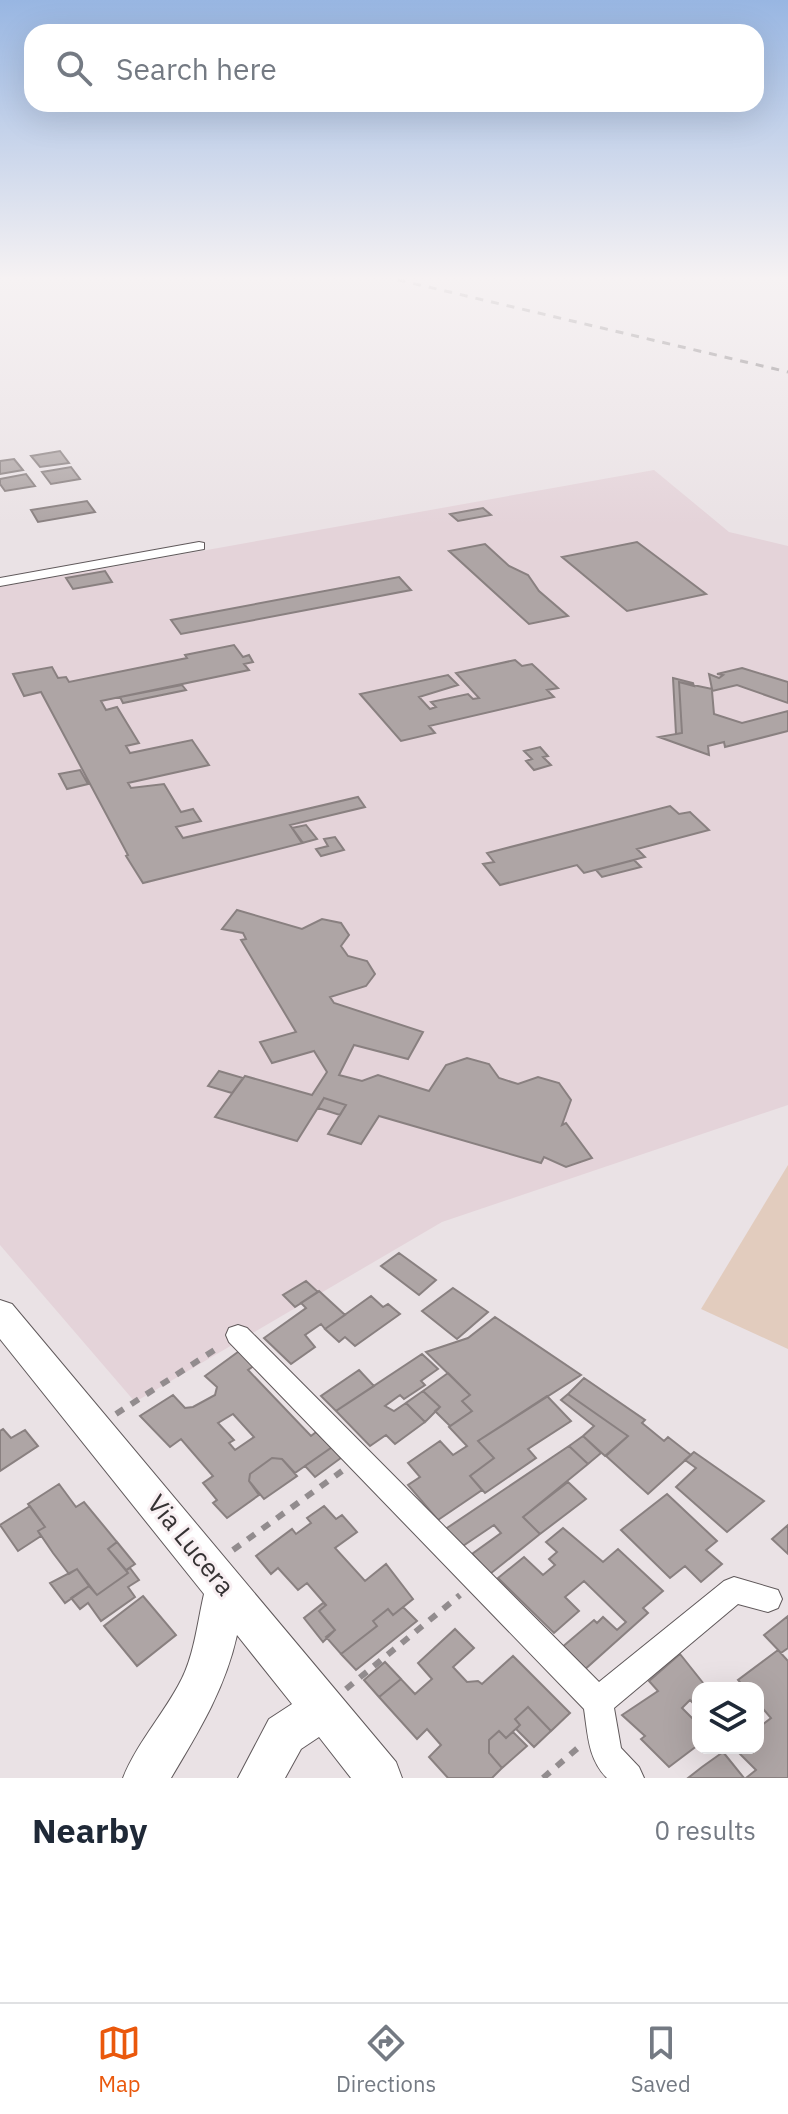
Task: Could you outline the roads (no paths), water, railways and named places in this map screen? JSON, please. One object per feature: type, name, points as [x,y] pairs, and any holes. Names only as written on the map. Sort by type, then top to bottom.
[{"type":"main road","name":"Via Lucera","points":[[0,1314],[96,1427],[380,1778]]},
{"type":"main road","points":[[145,1778],[196,1697],[209,1664],[226,1588]]},
{"type":"main road","points":[[260,1778],[285,1734],[322,1709]]},
{"type":"street","points":[[0,582],[199,546]]},
{"type":"street","points":[[238,1335],[361,1458],[600,1714],[607,1756],[628,1778]]},
{"type":"street","points":[[600,1714],[734,1590],[768,1599]]},
{"type":"railway","points":[[733,359],[788,372]]}]
